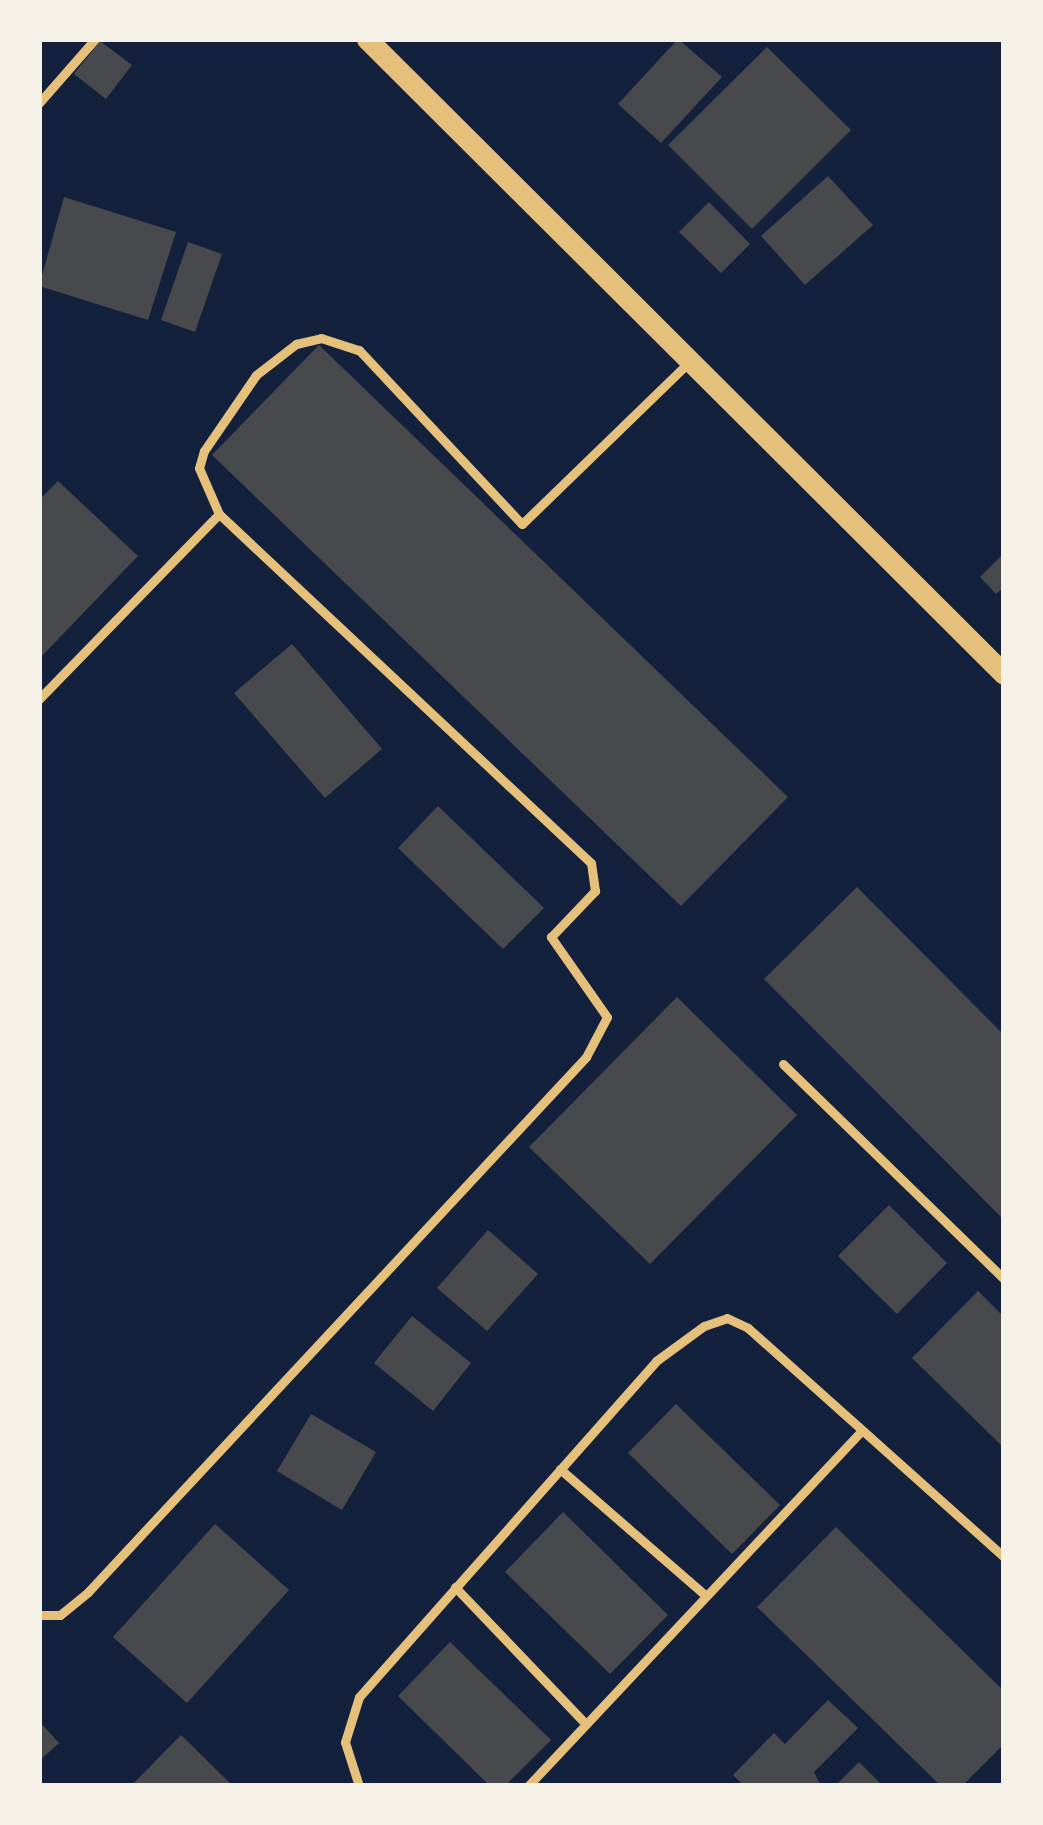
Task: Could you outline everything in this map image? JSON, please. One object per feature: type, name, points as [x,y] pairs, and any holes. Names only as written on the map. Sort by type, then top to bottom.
[{"type":"street","points":[[368,39],[693,358],[1004,674]]},
{"type":"lane","points":[[39,103],[94,39]]},
{"type":"lane","points":[[39,1615],[60,1615],[88,1592],[586,1057],[607,1017],[551,937],[557,922],[595,891],[591,863],[219,514],[199,469],[204,451],[256,376],[309,340],[358,350],[522,524],[693,358]]},
{"type":"lane","points":[[39,699],[219,514]]},
{"type":"lane","points":[[783,1064],[1004,1279]]},
{"type":"lane","points":[[359,1786],[345,1742],[358,1697],[656,1360],[727,1318],[748,1328],[1004,1557]]},
{"type":"lane","points":[[528,1786],[582,1720],[861,1431]]},
{"type":"lane","points":[[560,1469],[705,1594]]},
{"type":"lane","points":[[455,1587],[582,1720]]},
{"type":"building","points":[[678,39],[722,77],[661,143],[618,104]]},
{"type":"building","points":[[100,41],[132,65],[106,99],[74,74]]},
{"type":"building","points":[[767,47],[851,130],[752,229],[668,145]]},
{"type":"building","points":[[828,176],[873,225],[805,285],[761,236]]},
{"type":"building","points":[[64,197],[176,232],[148,320],[39,286]]},
{"type":"building","points":[[709,202],[750,244],[721,273],[679,232]]},
{"type":"building","points":[[188,242],[222,254],[195,332],[161,320]]},
{"type":"building","points":[[319,345],[788,797],[681,906],[212,455]]},
{"type":"building","points":[[58,481],[138,556],[39,659],[39,500]]},
{"type":"building","points":[[1004,553],[1004,587],[996,594],[980,577]]},
{"type":"building","points":[[292,644],[382,749],[325,798],[234,693]]},
{"type":"building","points":[[438,806],[544,908],[503,949],[398,848]]},
{"type":"building","points":[[857,887],[1004,1035],[1004,1220],[764,979]]},
{"type":"building","points":[[677,997],[797,1115],[650,1264],[529,1147]]},
{"type":"building","points":[[889,1205],[947,1263],[897,1314],[838,1256]]},
{"type":"building","points":[[488,1230],[538,1274],[487,1331],[437,1288]]},
{"type":"building","points":[[978,1291],[1004,1317],[1004,1448],[912,1358]]},
{"type":"building","points":[[412,1316],[471,1363],[433,1411],[374,1363]]},
{"type":"building","points":[[676,1404],[780,1505],[732,1554],[628,1453]]},
{"type":"building","points":[[311,1414],[376,1452],[342,1510],[277,1471]]},
{"type":"building","points":[[563,1512],[668,1615],[610,1674],[505,1572]]},
{"type":"building","points":[[215,1524],[289,1590],[187,1703],[113,1637]]},
{"type":"building","points":[[836,1527],[1004,1691],[1004,1744],[962,1786],[941,1786],[757,1607]]},
{"type":"building","points":[[450,1642],[551,1740],[505,1786],[490,1786],[398,1696]]},
{"type":"building","points":[[828,1700],[858,1728],[814,1772],[821,1786],[744,1786],[733,1775],[774,1733],[785,1744]]},
{"type":"building","points":[[39,1721],[59,1743],[39,1761]]},
{"type":"building","points":[[181,1735],[233,1786],[131,1786]]},
{"type":"building","points":[[859,1762],[883,1786],[835,1786]]}]
